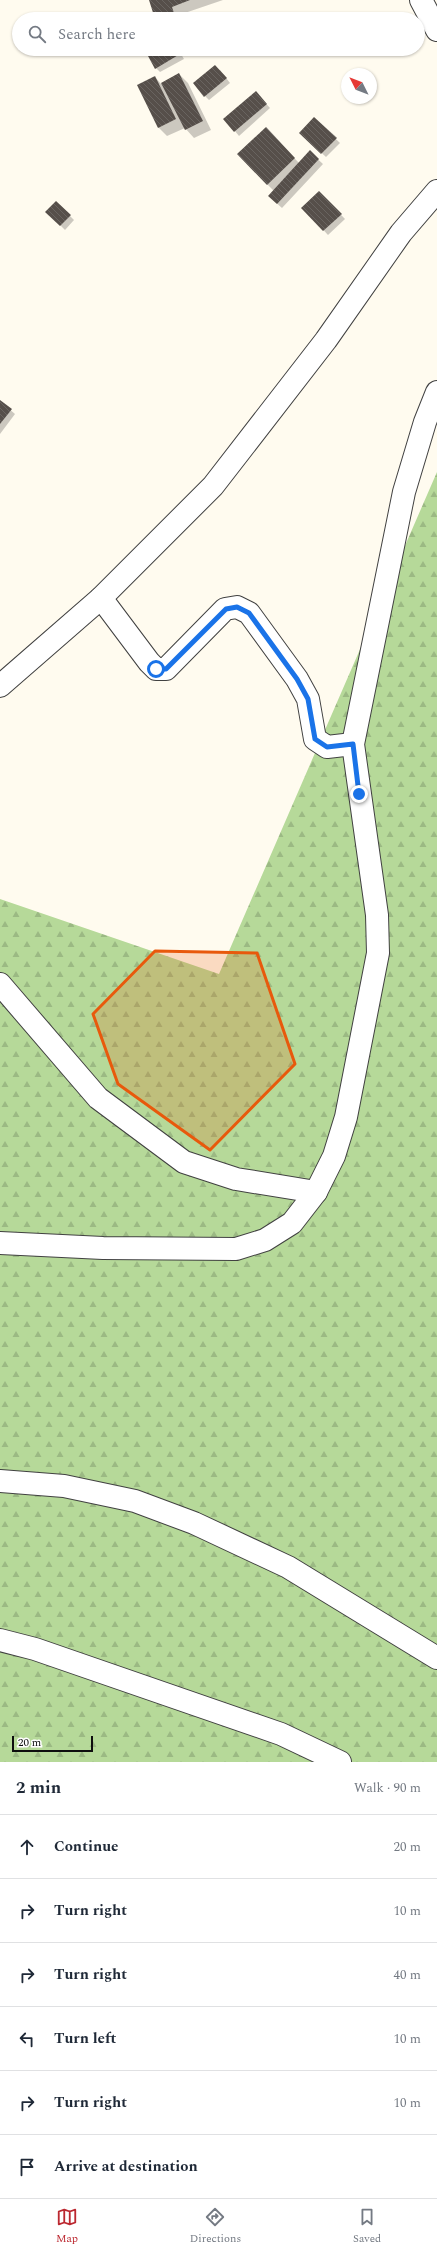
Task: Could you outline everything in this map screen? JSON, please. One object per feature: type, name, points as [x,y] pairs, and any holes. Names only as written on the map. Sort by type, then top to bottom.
[{"type":"street","points":[[421,0],[437,30]]},
{"type":"street","points":[[0,686],[101,598],[213,486],[238,457],[326,340],[401,233],[437,192]]},
{"type":"street","points":[[0,1243],[103,1248],[236,1249],[265,1240],[292,1223],[316,1192],[334,1156],[346,1118],[378,953],[377,915],[353,744],[404,492],[425,422],[437,392]]},
{"type":"street","points":[[101,598],[149,662],[156,669],[166,669],[226,609],[237,607],[249,613],[297,679],[308,699],[315,739],[327,747],[353,744]]},
{"type":"street","points":[[0,984],[98,1098],[184,1162],[236,1179],[316,1192]]},
{"type":"street","points":[[0,1481],[64,1486],[135,1501],[194,1523],[288,1567],[437,1658]]},
{"type":"street","points":[[0,1640],[35,1649],[281,1734],[340,1762]]},
{"type":"highlighted area","points":[[155,951],[257,953],[295,1064],[210,1150],[118,1084],[93,1014]]},
{"type":"green space","points":[[437,472],[437,1762],[0,1762],[0,899],[219,974]]},
{"type":"building","points":[[149,0],[190,0],[172,7],[174,12],[153,12]]},
{"type":"building","points":[[148,56],[177,56],[155,69]]},
{"type":"building","points":[[215,65],[227,78],[204,97],[193,83]]},
{"type":"building","points":[[179,73],[203,121],[185,130],[161,83]]},
{"type":"building","points":[[155,76],[176,119],[158,128],[137,85]]},
{"type":"building","points":[[256,91],[267,104],[234,132],[223,119]]},
{"type":"building","points":[[314,117],[337,138],[321,154],[299,133]]},
{"type":"building","points":[[266,127],[295,158],[267,185],[237,154]]},
{"type":"building","points":[[310,150],[319,159],[277,204],[268,196]]},
{"type":"building","points":[[319,191],[342,214],[323,231],[301,208]]},
{"type":"building","points":[[56,201],[71,215],[60,226],[45,212]]},
{"type":"building","points":[[0,400],[12,409],[0,424]]},
{"type":"route","points":[[156,669],[166,669],[226,609],[237,607],[249,613],[297,679],[308,699],[311,724],[315,739],[327,747],[353,744],[359,794]]}]
